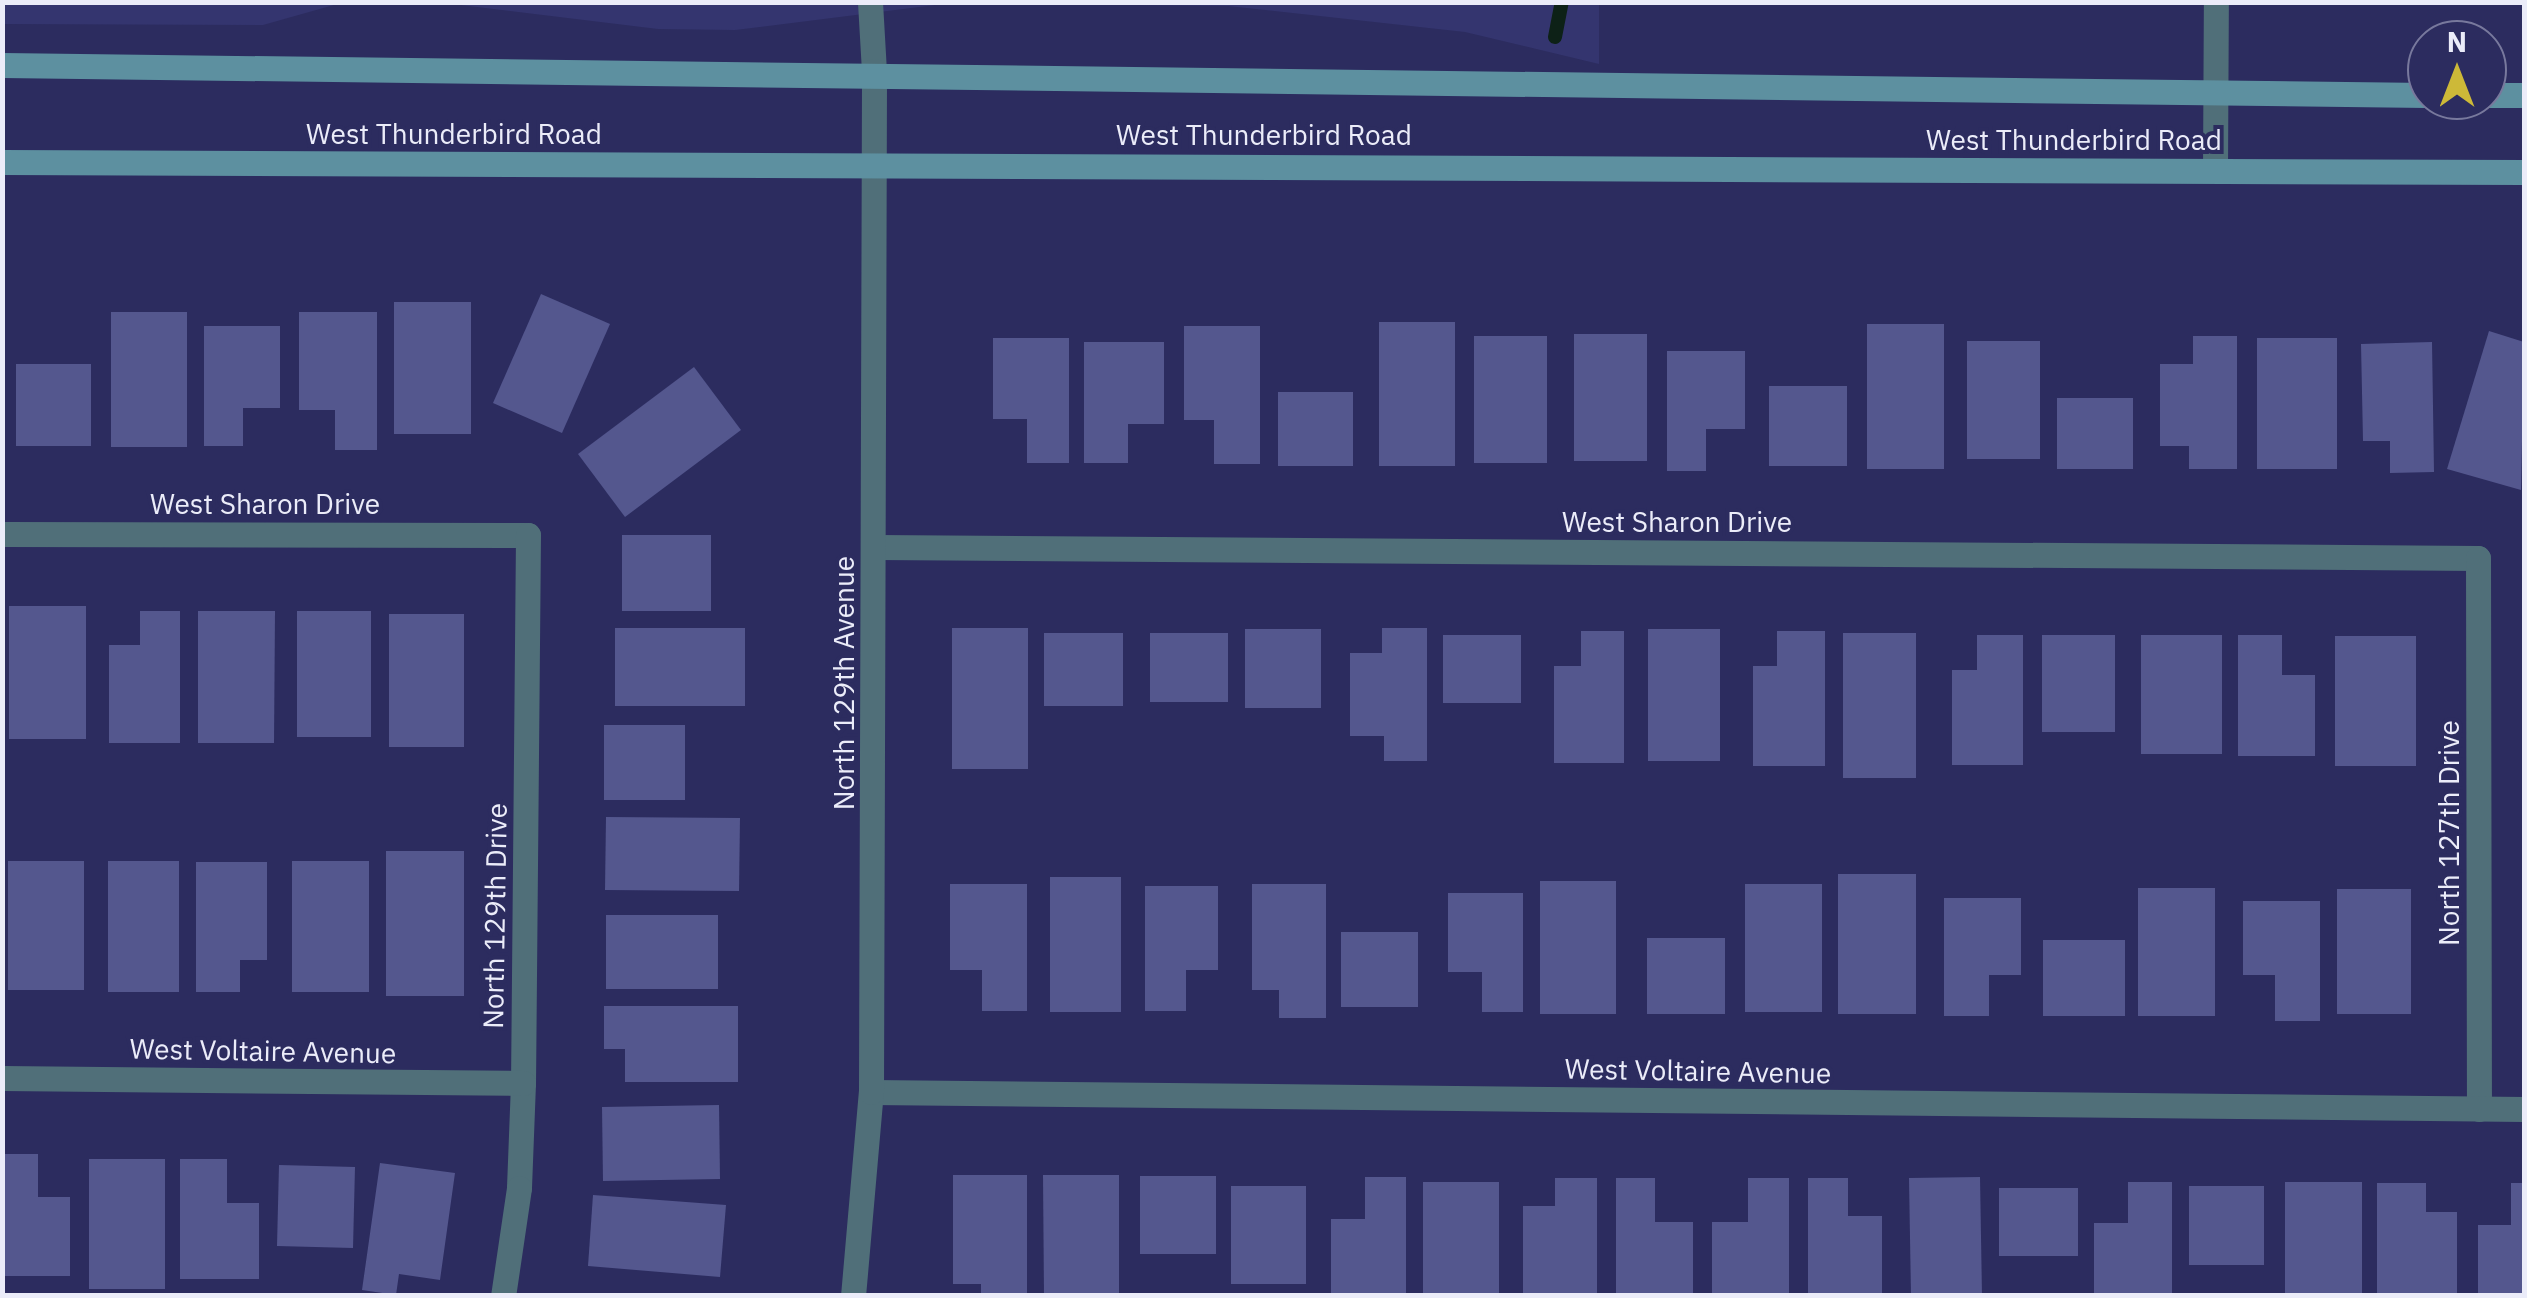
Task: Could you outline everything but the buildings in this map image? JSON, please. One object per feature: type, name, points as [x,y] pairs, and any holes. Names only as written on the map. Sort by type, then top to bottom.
[{"type":"main road","name":"West Thunderbird Road","points":[[2,64],[874,70],[2407,95]]},
{"type":"main road","name":"West Thunderbird Road","points":[[2,162],[2524,172]]},
{"type":"street","name":"North 129th Avenue","points":[[853,1296],[871,1092],[877,164],[870,2]]},
{"type":"street","points":[[2215,170],[2216,2]]},
{"type":"street","name":"West Sharon Drive","points":[[2,534],[528,535]]},
{"type":"street","name":"North 129th Drive","points":[[503,1296],[519,1188],[523,1083],[528,535]]},
{"type":"street","name":"West Sharon Drive","points":[[876,547],[2478,558]]},
{"type":"street","name":"North 127th Drive","points":[[2478,558],[2480,1109]]},
{"type":"street","name":"West Voltaire Avenue","points":[[2,1078],[523,1083]]},
{"type":"street","name":"West Voltaire Avenue","points":[[871,1092],[2524,1109]]},
{"type":"shaded area","points":[[3,2],[341,3],[263,25],[3,24]]},
{"type":"shaded area","points":[[444,3],[951,3],[735,30],[658,29]]},
{"type":"shaded area","points":[[951,3],[1599,3],[1599,64],[1465,32],[1228,6]]},
{"type":"waterway","points":[[1555,37],[1562,2]]}]
